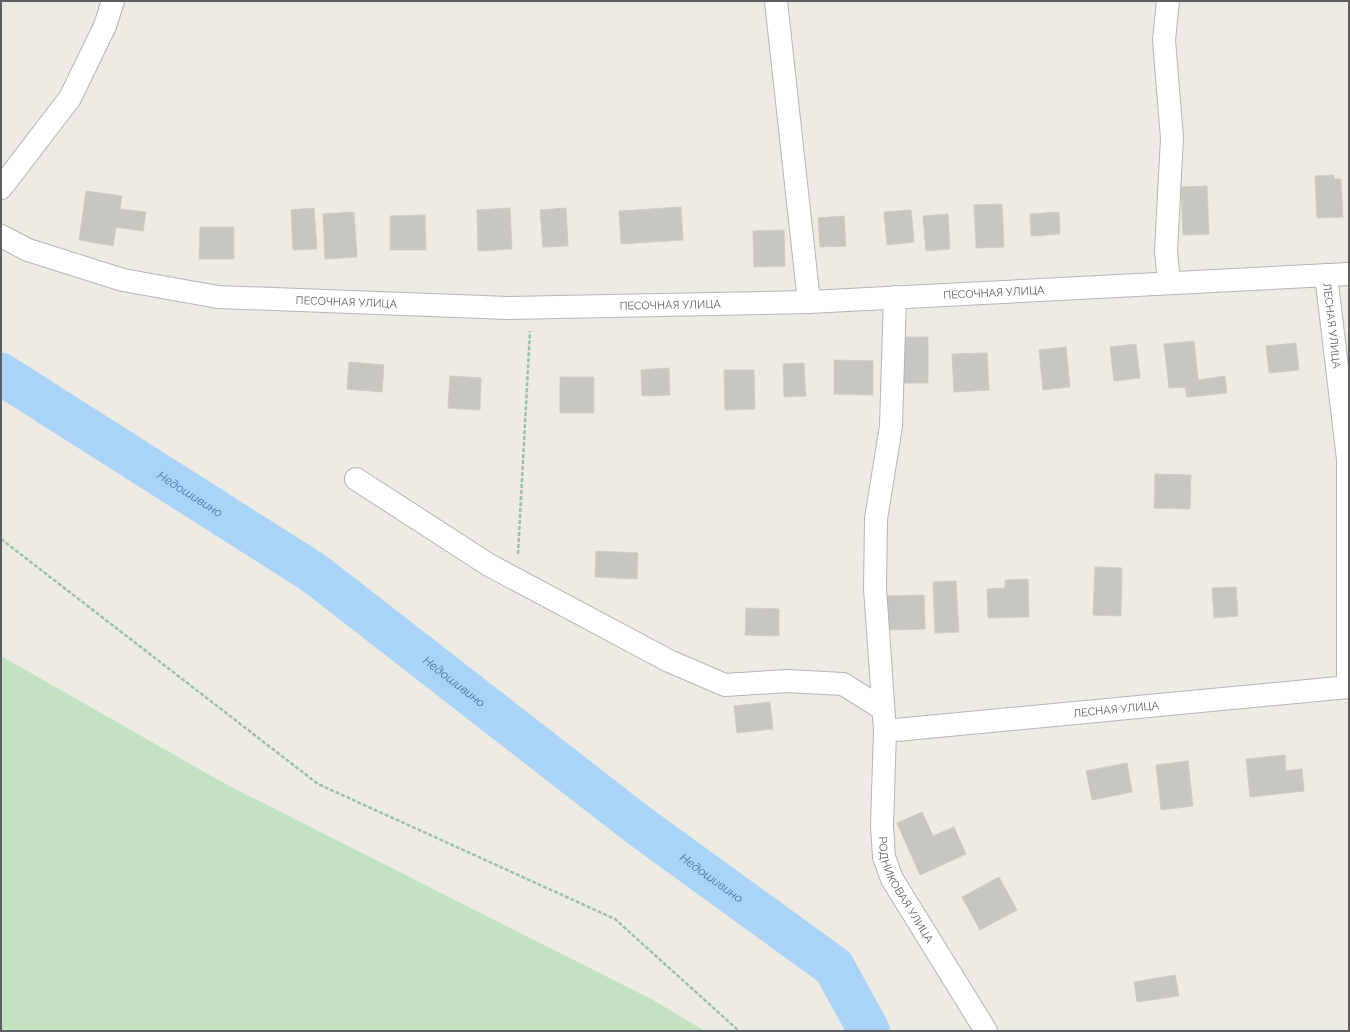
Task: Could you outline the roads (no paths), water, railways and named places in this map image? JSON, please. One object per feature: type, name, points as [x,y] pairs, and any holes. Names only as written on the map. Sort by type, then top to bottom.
[{"type":"street","points":[[1,188],[70,98],[105,26],[113,1]]},
{"type":"street","points":[[776,1],[809,302]]},
{"type":"street","points":[[1168,1],[1164,40],[1172,138],[1166,251],[1169,283]]},
{"type":"street","name":"ПЕСОЧНАЯ УЛИЦА","points":[[1,236],[28,250],[123,280],[218,297],[508,308],[809,302],[1349,274]]},
{"type":"street","name":"ЛЕСНАЯ УЛИЦА","points":[[885,731],[1348,687],[1348,459],[1326,275]]},
{"type":"street","name":"РОДНИКОВАЯ УЛИЦА","points":[[895,297],[891,426],[876,519],[875,588],[885,731],[882,826],[884,857],[892,879],[986,1031]]},
{"type":"street","points":[[356,479],[489,565],[669,661],[725,685],[787,681],[843,684],[883,709]]},
{"type":"waterway","name":"Недошивино","points":[[1,374],[314,573],[637,824],[834,967],[869,1031]]}]
